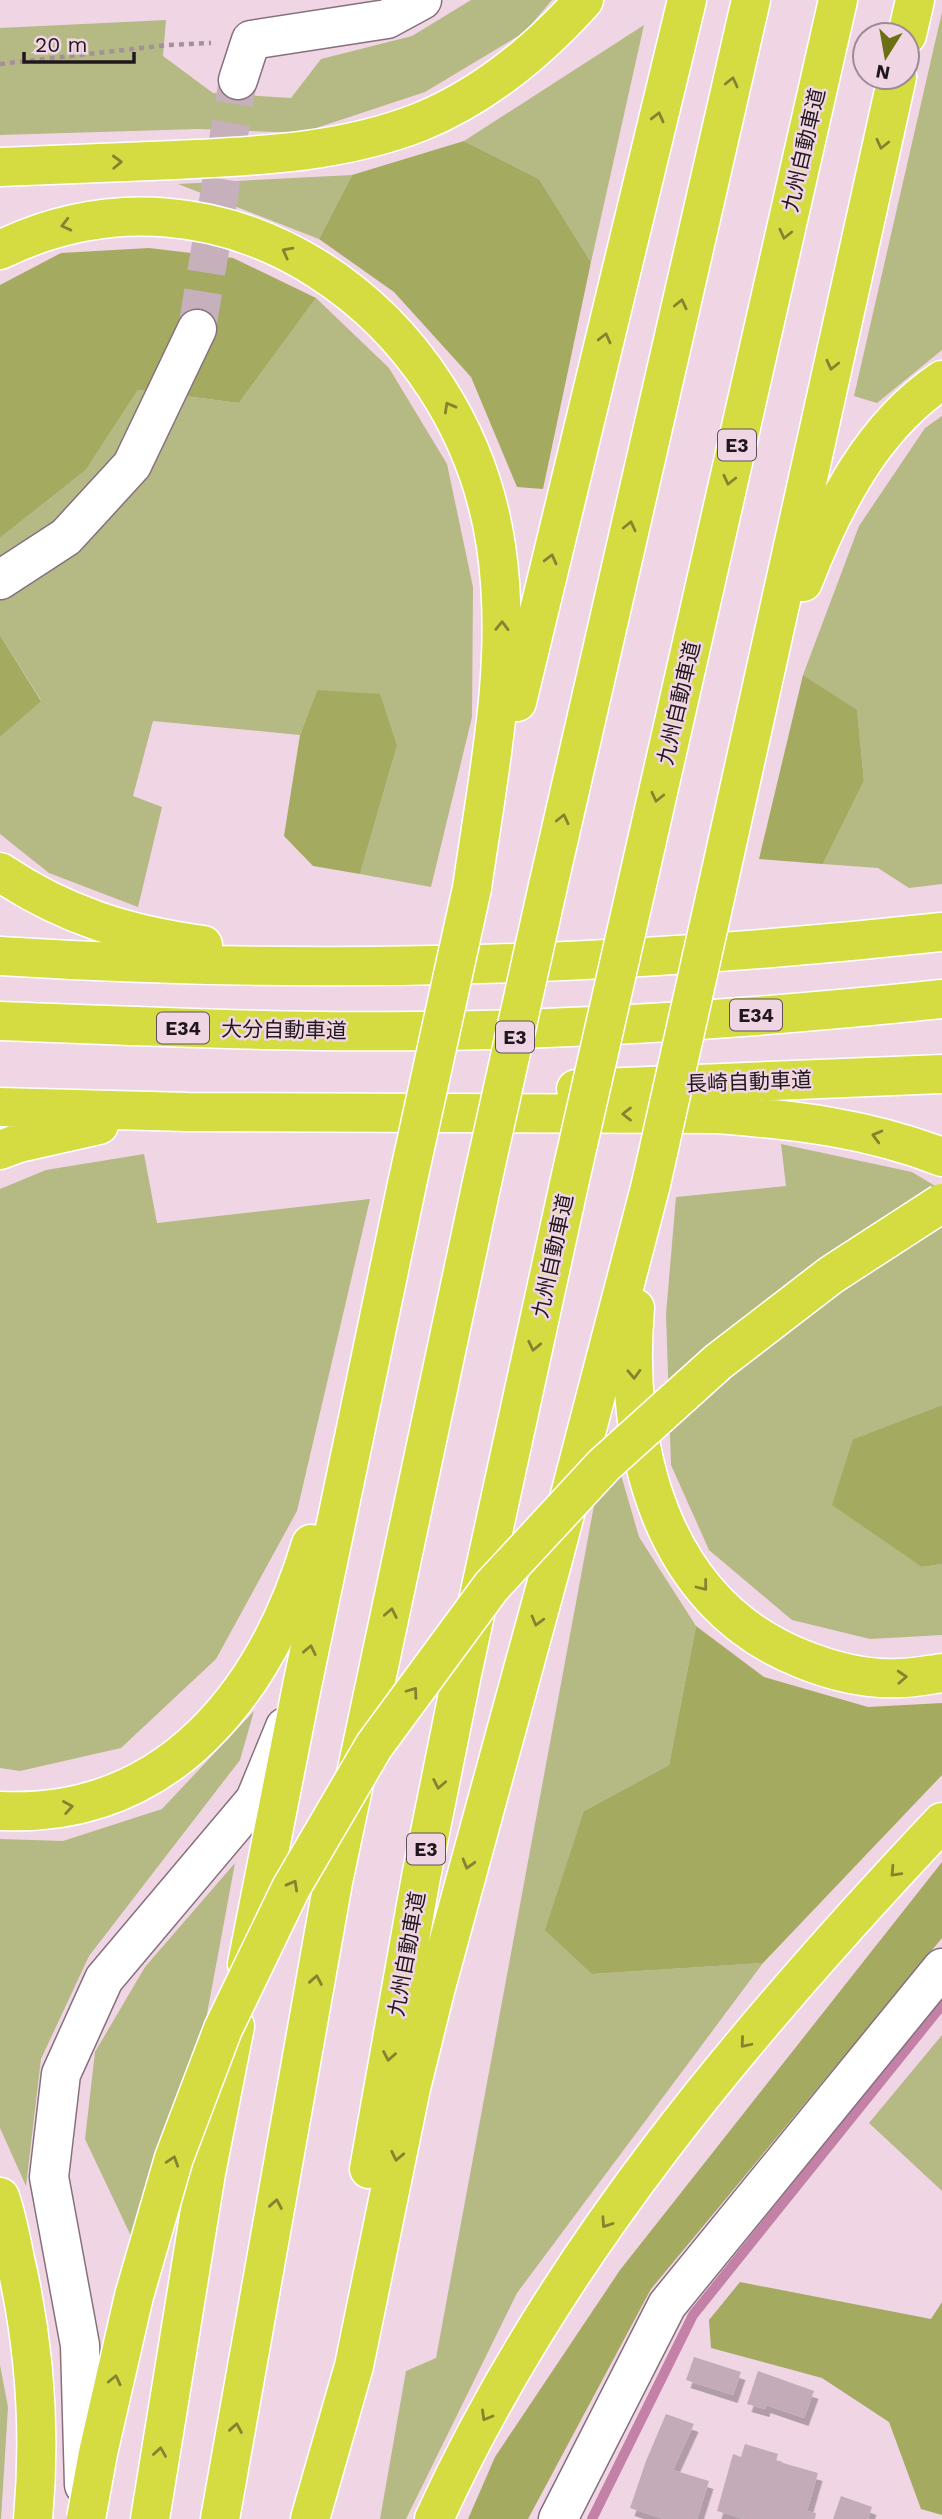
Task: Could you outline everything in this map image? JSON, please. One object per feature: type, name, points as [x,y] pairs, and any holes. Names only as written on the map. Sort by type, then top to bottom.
[{"type":"highway","points":[[0,167],[254,156],[315,150],[368,139],[421,121],[464,100],[512,69],[552,36],[584,0]]},
{"type":"highway","points":[[150,2519],[206,2173],[302,1686],[407,1184],[471,888],[687,0]]},
{"type":"highway","name":"E3","points":[[220,2519],[333,1882],[481,1187],[751,0]]},
{"type":"highway","name":"九州自動車道","points":[[308,2519],[421,1877],[462,1674],[569,1184],[838,0]]},
{"type":"highway","points":[[910,21],[915,0]]},
{"type":"highway","points":[[308,2519],[354,2366],[411,2088],[438,1978],[554,1556],[651,1184],[894,91]]},
{"type":"highway","points":[[0,250],[51,229],[85,220],[158,217],[232,230],[272,244],[318,268],[365,304],[406,345],[439,389],[465,438],[482,486],[496,543],[502,597],[502,655],[497,712],[471,888]]},
{"type":"highway","points":[[717,889],[783,643],[822,533],[871,449],[902,412],[942,380]]},
{"type":"highway","points":[[0,872],[65,909],[118,929],[170,941],[229,949],[337,952],[606,945]]},
{"type":"highway","points":[[337,966],[606,945],[932,928]]},
{"type":"highway","points":[[0,957],[191,965],[337,966],[604,959],[932,928]]},
{"type":"highway","name":"大分自動車道","points":[[0,1021],[258,1030],[569,1027],[721,1018],[942,999]]},
{"type":"highway","name":"長崎自動車道","points":[[363,1094],[942,1074]]},
{"type":"highway","points":[[804,1080],[942,1082]]},
{"type":"highway","points":[[0,1083],[363,1094]]},
{"type":"highway","points":[[0,1150],[80,1128],[187,1112],[363,1094]]},
{"type":"highway","points":[[0,1107],[187,1112],[717,1114],[790,1119],[854,1129],[907,1143],[942,1157]]},
{"type":"highway","points":[[0,1811],[34,1812],[78,1805],[123,1791],[167,1766],[204,1735],[241,1693],[271,1646],[300,1581],[321,1512],[407,1184]]},
{"type":"highway","points":[[651,1184],[639,1264],[634,1322],[636,1422],[646,1476],[662,1520],[682,1559],[709,1594],[741,1625],[778,1650],[817,1665],[857,1675],[899,1678],[942,1673]]},
{"type":"highway","points":[[86,2519],[134,2295],[174,2158],[223,2029],[268,1935],[291,1888],[374,1746],[491,1587],[604,1465],[718,1362],[831,1275],[942,1203]]},
{"type":"highway","points":[[434,2519],[480,2426],[545,2315],[624,2197],[712,2082],[860,1911],[942,1822]]},
{"type":"highway","points":[[0,2197],[19,2275],[32,2346],[37,2413],[33,2519]]},
{"type":"street","points":[[239,80],[251,40],[387,19],[422,0]]},
{"type":"street","points":[[0,580],[66,537],[132,465],[197,329]]},
{"type":"street","points":[[86,2519],[80,2345],[49,2177],[61,2074],[104,1979],[255,1800],[302,1686]]},
{"type":"street","points":[[558,2519],[667,2305],[942,1968]]},
{"type":"path","points":[[0,64],[168,45],[251,40]]},
{"type":"green space","points":[[471,0],[552,0],[525,32],[425,92],[301,133],[198,129],[0,135],[0,28],[166,20],[163,56],[213,93],[291,98],[321,59],[412,36]]},
{"type":"green space","points":[[942,12],[942,350],[877,403],[854,396]]},
{"type":"green space","points":[[644,25],[591,262],[539,179],[464,141]]},
{"type":"green space","points":[[464,141],[539,179],[591,262],[543,489],[517,487],[471,377],[394,292],[319,239],[352,175]]},
{"type":"green space","points":[[352,175],[319,239],[178,184]]},
{"type":"green space","points":[[149,248],[233,258],[316,298],[239,403],[138,390],[86,470],[0,538],[0,285],[61,253]]},
{"type":"green space","points":[[316,298],[389,368],[447,464],[473,587],[472,717],[431,887],[360,874],[397,746],[317,690],[300,735],[153,721],[133,796],[162,807],[138,907],[49,873],[0,834],[0,737],[41,700],[0,635],[0,538],[86,470],[138,390],[239,403]]},
{"type":"green space","points":[[942,416],[942,884],[909,888],[878,868],[823,864],[864,781],[857,711],[803,675],[859,526],[925,428]]},
{"type":"green space","points":[[0,635],[41,701],[0,737]]},
{"type":"green space","points":[[803,675],[857,710],[864,781],[823,864],[759,859]]},
{"type":"green space","points":[[317,690],[380,694],[397,746],[360,874],[313,866],[284,836],[300,735]]},
{"type":"green space","points":[[781,1144],[912,1172],[942,1190],[942,1405],[853,1439],[922,1567],[942,1564],[942,1635],[870,1639],[792,1620],[709,1550],[671,1465],[666,1314],[676,1197],[786,1186]]},
{"type":"green space","points":[[144,1154],[157,1223],[370,1199],[297,1511],[216,1659],[121,1748],[20,1771],[0,1768],[0,1189],[46,1170]]},
{"type":"green space","points":[[942,1405],[942,1564],[922,1567],[832,1505],[853,1439]]},
{"type":"green space","points":[[608,1430],[639,1537],[696,1626],[669,1765],[584,1811],[592,1974],[763,1963],[517,2293],[406,2519],[380,2519],[406,2371],[436,2358]]},
{"type":"green space","points":[[696,1626],[764,1677],[868,1707],[942,1703],[942,1775],[763,1963],[592,1974],[545,1930],[584,1811],[669,1765]]},
{"type":"green space","points":[[254,1711],[240,1760],[89,1956],[41,2059],[26,2186],[0,2128],[0,1839],[63,1841],[162,1809]]},
{"type":"green space","points":[[942,1862],[942,1938],[651,2289],[528,2519],[468,2519],[495,2457],[620,2270]]},
{"type":"green space","points":[[235,1863],[156,2289],[85,2139],[95,2052],[145,1967]]},
{"type":"green space","points":[[942,2035],[942,2191],[869,2123]]},
{"type":"green space","points":[[740,2282],[931,2319],[942,2302],[942,2515],[921,2509],[889,2422],[822,2378],[711,2348],[709,2320]]},
{"type":"green space","points":[[0,2365],[8,2407],[1,2519],[0,2519]]},
{"type":"building","points":[[694,2357],[741,2372],[733,2395],[686,2380]]},
{"type":"building","points":[[758,2371],[814,2391],[804,2418],[766,2405],[765,2409],[747,2404]]},
{"type":"building","points":[[666,2414],[694,2424],[673,2470],[709,2481],[697,2519],[664,2519],[630,2508]]},
{"type":"building","points":[[745,2444],[778,2454],[776,2461],[818,2473],[807,2511],[816,2513],[815,2519],[744,2519],[717,2511],[733,2454],[741,2457]]},
{"type":"building","points":[[841,2496],[872,2507],[868,2519],[833,2519]]},
{"type":"waterway","points":[[592,2519],[693,2315],[942,2005]]},
{"type":"tunnel","points":[[197,329],[238,80]]}]
